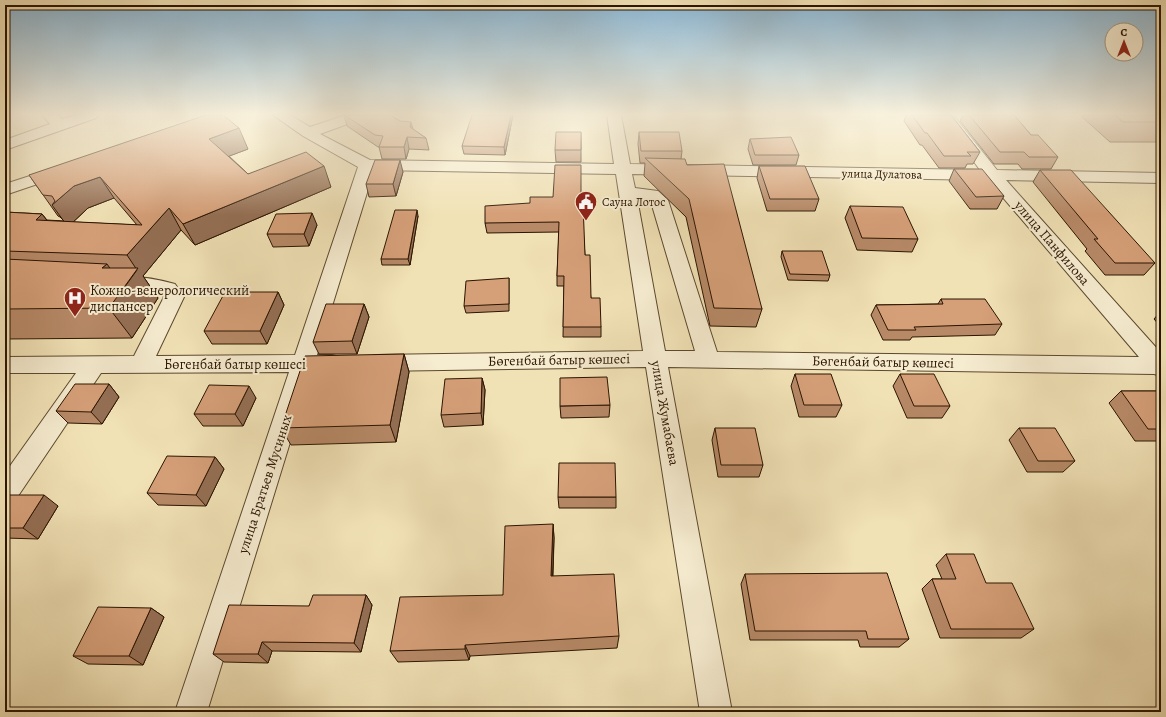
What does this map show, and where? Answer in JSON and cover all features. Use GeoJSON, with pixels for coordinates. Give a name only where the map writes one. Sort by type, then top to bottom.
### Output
{"type":"FeatureCollection","features":[{"type":"Feature","properties":{"kind":"street","name":"улица Дулатова"},"geometry":{"type":"LineString","coordinates":[[337,148],[367,165],[1161,178]]}},
{"type":"Feature","properties":{"kind":"street","name":"улица Жумабаева"},"geometry":{"type":"LineString","coordinates":[[620,148],[716,712]]}},
{"type":"Feature","properties":{"kind":"street","name":"улица Панфилова"},"geometry":{"type":"LineString","coordinates":[[972,148],[993,176],[1160,366]]}},
{"type":"Feature","properties":{"kind":"street","name":"улица Братьев Мусиных"},"geometry":{"type":"LineString","coordinates":[[191,712],[367,165]]}},
{"type":"Feature","properties":{"kind":"street"},"geometry":{"type":"LineString","coordinates":[[5,190],[74,166]]}},
{"type":"Feature","properties":{"kind":"street"},"geometry":{"type":"LineString","coordinates":[[627,192],[652,194],[659,200],[708,360]]}},
{"type":"Feature","properties":{"kind":"street"},"geometry":{"type":"LineString","coordinates":[[100,284],[148,286],[168,290],[174,297],[141,365]]}},
{"type":"Feature","properties":{"kind":"street","name":"Бөгенбай батыр көшесі"},"geometry":{"type":"LineString","coordinates":[[5,365],[304,364],[656,359],[1160,366]]}},
{"type":"Feature","properties":{"kind":"street"},"geometry":{"type":"LineString","coordinates":[[5,494],[94,365]]}},
{"type":"Feature","properties":{"kind":"building"},"geometry":{"type":"Polygon","coordinates":[[[107,148],[220,148],[248,174],[306,152],[324,166],[183,224],[169,208],[127,255],[5,251],[9,245],[5,244],[5,212],[42,214],[36,220],[142,225],[100,177],[74,186],[52,205],[55,201],[52,196],[43,195],[29,175],[107,148]]]}},
{"type":"Feature","properties":{"kind":"building"},"geometry":{"type":"Polygon","coordinates":[[[555,148],[581,148],[581,150],[555,150],[555,148]]]}},
{"type":"Feature","properties":{"kind":"building"},"geometry":{"type":"Polygon","coordinates":[[[641,148],[682,148],[682,151],[641,151],[641,148]]]}},
{"type":"Feature","properties":{"kind":"building"},"geometry":{"type":"Polygon","coordinates":[[[753,148],[796,148],[799,155],[755,155],[753,148]]]}},
{"type":"Feature","properties":{"kind":"building"},"geometry":{"type":"Polygon","coordinates":[[[938,148],[977,148],[980,152],[967,152],[971,156],[944,156],[938,148]]]}},
{"type":"Feature","properties":{"kind":"building"},"geometry":{"type":"Polygon","coordinates":[[[997,148],[1050,148],[1058,157],[1029,157],[1024,152],[1000,152],[997,148]]]}},
{"type":"Feature","properties":{"kind":"building"},"geometry":{"type":"Polygon","coordinates":[[[645,158],[685,159],[687,165],[724,164],[762,309],[714,308],[689,199],[645,158]]]}},
{"type":"Feature","properties":{"kind":"building"},"geometry":{"type":"Polygon","coordinates":[[[375,160],[400,160],[393,184],[366,184],[375,160]]]}},
{"type":"Feature","properties":{"kind":"building"},"geometry":{"type":"Polygon","coordinates":[[[555,165],[581,165],[581,203],[583,203],[585,255],[590,255],[591,298],[600,298],[601,327],[563,327],[564,276],[557,276],[559,222],[485,223],[485,206],[530,203],[530,197],[553,197],[555,165]]]}},
{"type":"Feature","properties":{"kind":"building"},"geometry":{"type":"Polygon","coordinates":[[[759,166],[805,166],[819,199],[770,199],[759,166]]]}},
{"type":"Feature","properties":{"kind":"building"},"geometry":{"type":"Polygon","coordinates":[[[954,169],[982,169],[1004,196],[976,197],[954,169]]]}},
{"type":"Feature","properties":{"kind":"building"},"geometry":{"type":"Polygon","coordinates":[[[1040,170],[1071,170],[1155,263],[1115,263],[1094,239],[1098,239],[1040,170]]]}},
{"type":"Feature","properties":{"kind":"building"},"geometry":{"type":"Polygon","coordinates":[[[850,206],[903,207],[918,239],[862,238],[850,206]]]}},
{"type":"Feature","properties":{"kind":"building"},"geometry":{"type":"Polygon","coordinates":[[[395,210],[417,210],[408,259],[381,259],[395,210]]]}},
{"type":"Feature","properties":{"kind":"building"},"geometry":{"type":"Polygon","coordinates":[[[312,213],[304,234],[267,234],[276,214],[312,213]]]}},
{"type":"Feature","properties":{"kind":"building"},"geometry":{"type":"Polygon","coordinates":[[[782,251],[822,251],[830,275],[790,274],[782,251]]]}},
{"type":"Feature","properties":{"kind":"building"},"geometry":{"type":"Polygon","coordinates":[[[5,259],[107,264],[102,268],[138,268],[109,308],[5,309],[5,259]]]}},
{"type":"Feature","properties":{"kind":"building"},"geometry":{"type":"Polygon","coordinates":[[[509,278],[509,304],[464,306],[466,281],[509,278]]]}},
{"type":"Feature","properties":{"kind":"building"},"geometry":{"type":"Polygon","coordinates":[[[225,292],[278,292],[260,331],[204,331],[225,292]]]}},
{"type":"Feature","properties":{"kind":"building"},"geometry":{"type":"Polygon","coordinates":[[[941,299],[985,299],[1002,324],[914,327],[916,330],[888,330],[876,305],[943,304],[941,299]]]}},
{"type":"Feature","properties":{"kind":"building"},"geometry":{"type":"Polygon","coordinates":[[[326,304],[364,304],[352,341],[313,342],[326,304]]]}},
{"type":"Feature","properties":{"kind":"building"},"geometry":{"type":"Polygon","coordinates":[[[404,354],[390,425],[281,428],[305,356],[404,354]]]}},
{"type":"Feature","properties":{"kind":"building"},"geometry":{"type":"Polygon","coordinates":[[[795,374],[831,374],[842,405],[804,405],[795,374]]]}},
{"type":"Feature","properties":{"kind":"building"},"geometry":{"type":"Polygon","coordinates":[[[900,374],[934,374],[950,406],[914,406],[900,374]]]}},
{"type":"Feature","properties":{"kind":"building"},"geometry":{"type":"Polygon","coordinates":[[[607,377],[610,405],[560,406],[560,378],[607,377]]]}},
{"type":"Feature","properties":{"kind":"building"},"geometry":{"type":"Polygon","coordinates":[[[482,378],[481,413],[441,415],[445,379],[482,378]]]}},
{"type":"Feature","properties":{"kind":"building"},"geometry":{"type":"Polygon","coordinates":[[[75,384],[109,384],[91,412],[56,411],[75,384]]]}},
{"type":"Feature","properties":{"kind":"building"},"geometry":{"type":"Polygon","coordinates":[[[209,385],[249,386],[235,414],[194,414],[209,385]]]}},
{"type":"Feature","properties":{"kind":"building"},"geometry":{"type":"Polygon","coordinates":[[[1121,391],[1161,391],[1161,429],[1148,429],[1121,391]]]}},
{"type":"Feature","properties":{"kind":"building"},"geometry":{"type":"Polygon","coordinates":[[[715,428],[755,428],[763,465],[721,465],[715,428]]]}},
{"type":"Feature","properties":{"kind":"building"},"geometry":{"type":"Polygon","coordinates":[[[1019,428],[1055,428],[1075,461],[1038,461],[1019,428]]]}},
{"type":"Feature","properties":{"kind":"building"},"geometry":{"type":"Polygon","coordinates":[[[167,456],[215,457],[196,495],[147,493],[167,456]]]}},
{"type":"Feature","properties":{"kind":"building"},"geometry":{"type":"Polygon","coordinates":[[[559,463],[615,463],[616,497],[558,497],[559,463]]]}},
{"type":"Feature","properties":{"kind":"building"},"geometry":{"type":"Polygon","coordinates":[[[5,495],[44,495],[23,528],[5,528],[5,495]]]}},
{"type":"Feature","properties":{"kind":"building"},"geometry":{"type":"Polygon","coordinates":[[[553,524],[551,576],[614,574],[619,636],[465,645],[465,649],[390,651],[400,597],[503,595],[505,526],[553,524]]]}},
{"type":"Feature","properties":{"kind":"building"},"geometry":{"type":"Polygon","coordinates":[[[946,554],[974,554],[986,583],[1012,583],[1034,629],[951,629],[932,579],[956,579],[946,554]]]}},
{"type":"Feature","properties":{"kind":"building"},"geometry":{"type":"Polygon","coordinates":[[[887,573],[909,639],[868,639],[866,631],[755,631],[745,574],[887,573]]]}},
{"type":"Feature","properties":{"kind":"building"},"geometry":{"type":"Polygon","coordinates":[[[313,595],[366,595],[354,643],[262,642],[258,654],[213,654],[229,605],[309,606],[313,595]]]}},
{"type":"Feature","properties":{"kind":"building"},"geometry":{"type":"Polygon","coordinates":[[[98,607],[151,608],[129,656],[73,656],[98,607]]]}},
{"type":"Feature","properties":{"kind":"place","name":"Сауна Лотос"},"geometry":{"type":"Point","coordinates":[586,222]}},
{"type":"Feature","properties":{"kind":"place","name":"Кожно-венерологический диспансер"},"geometry":{"type":"Point","coordinates":[75,318]}}]}
